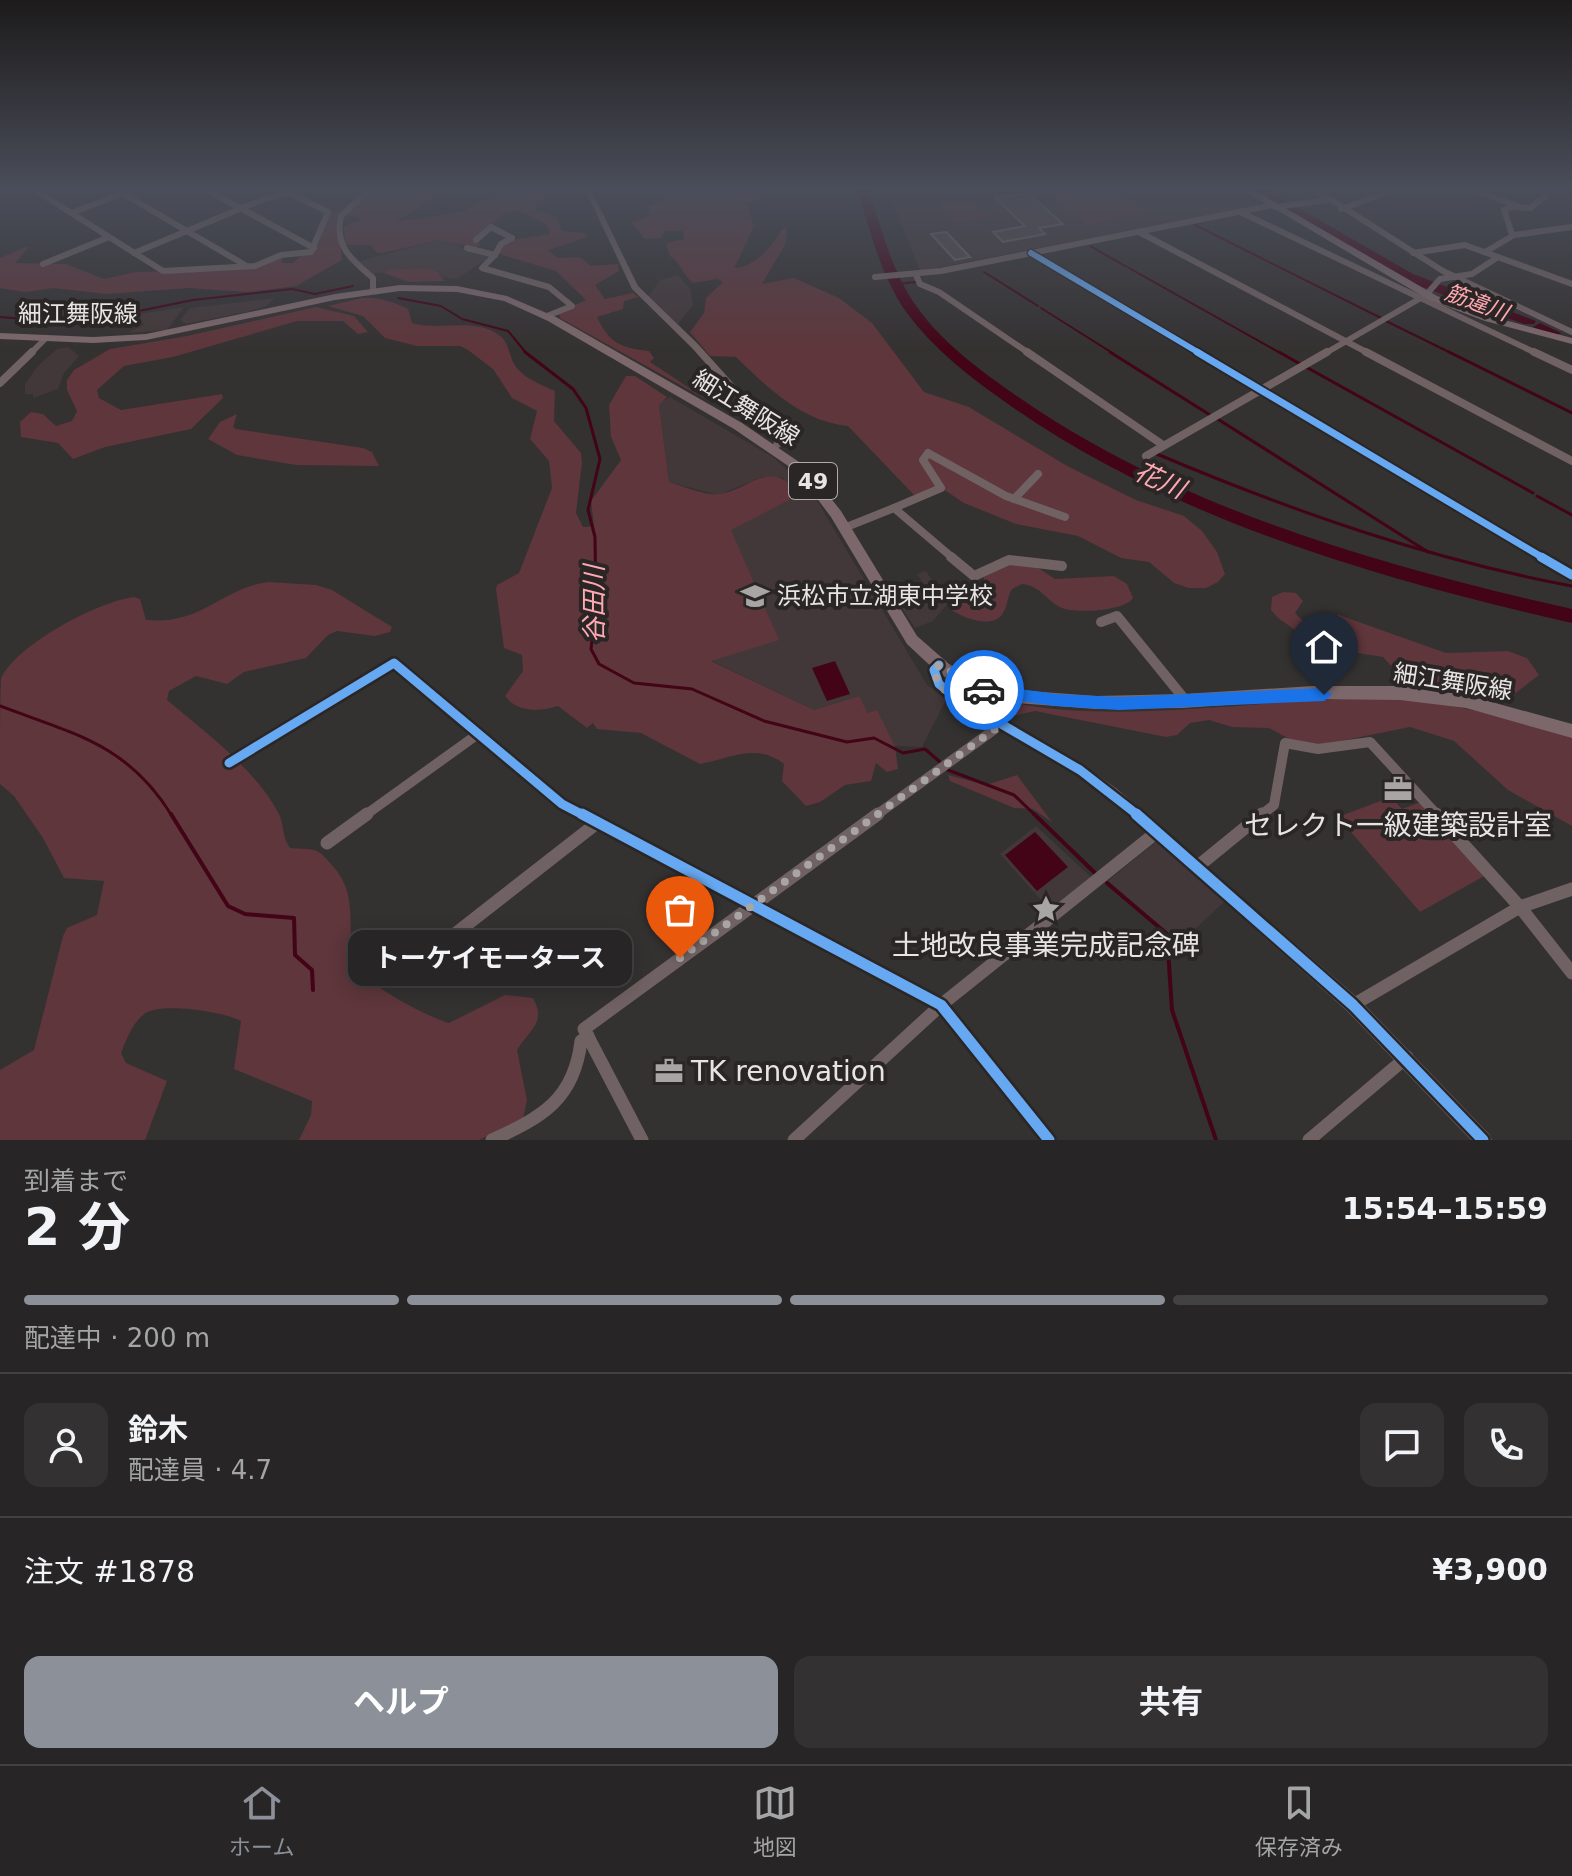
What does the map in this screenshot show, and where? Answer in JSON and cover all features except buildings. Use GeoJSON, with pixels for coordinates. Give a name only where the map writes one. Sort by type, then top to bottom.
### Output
{"type":"FeatureCollection","features":[{"type":"Feature","properties":{"kind":"main road"},"geometry":{"type":"LineString","coordinates":[[1344,243],[1430,292],[1489,319],[1572,341]]}},
{"type":"Feature","properties":{"kind":"main road","name":"細江舞阪線"},"geometry":{"type":"LineString","coordinates":[[0,336],[106,340],[160,335],[373,291],[423,288],[467,291],[507,299],[547,316],[773,449],[806,473],[844,528],[912,640],[939,665],[972,685],[1004,694],[1098,703],[1399,693],[1473,702],[1572,731]]}},
{"type":"Feature","properties":{"kind":"street"},"geometry":{"type":"LineString","coordinates":[[43,264],[94,243]]}},
{"type":"Feature","properties":{"kind":"street"},"geometry":{"type":"LineString","coordinates":[[119,243],[163,271],[248,267],[281,255],[311,252],[316,243]]}},
{"type":"Feature","properties":{"kind":"street"},"geometry":{"type":"LineString","coordinates":[[134,253],[158,243]]}},
{"type":"Feature","properties":{"kind":"street"},"geometry":{"type":"LineString","coordinates":[[208,243],[248,267]]}},
{"type":"Feature","properties":{"kind":"street"},"geometry":{"type":"LineString","coordinates":[[305,243],[314,248]]}},
{"type":"Feature","properties":{"kind":"street"},"geometry":{"type":"LineString","coordinates":[[342,243],[343,252],[373,278],[373,291]]}},
{"type":"Feature","properties":{"kind":"street"},"geometry":{"type":"LineString","coordinates":[[502,243],[482,268],[549,287],[572,306],[547,316]]}},
{"type":"Feature","properties":{"kind":"street"},"geometry":{"type":"LineString","coordinates":[[614,243],[635,287],[695,346],[777,437],[779,444],[773,449]]}},
{"type":"Feature","properties":{"kind":"street"},"geometry":{"type":"LineString","coordinates":[[875,277],[914,275],[1081,243]]}},
{"type":"Feature","properties":{"kind":"street"},"geometry":{"type":"LineString","coordinates":[[1160,243],[1572,461]]}},
{"type":"Feature","properties":{"kind":"street"},"geometry":{"type":"LineString","coordinates":[[1314,243],[1430,292],[1572,370]]}},
{"type":"Feature","properties":{"kind":"street"},"geometry":{"type":"LineString","coordinates":[[1397,243],[1450,275],[1572,332]]}},
{"type":"Feature","properties":{"kind":"street"},"geometry":{"type":"LineString","coordinates":[[1485,252],[1493,243]]}},
{"type":"Feature","properties":{"kind":"street"},"geometry":{"type":"LineString","coordinates":[[1413,253],[1453,244],[1485,252],[1572,284]]}},
{"type":"Feature","properties":{"kind":"street"},"geometry":{"type":"LineString","coordinates":[[467,248],[495,255]]}},
{"type":"Feature","properties":{"kind":"street"},"geometry":{"type":"LineString","coordinates":[[1031,253],[1572,575]]}},
{"type":"Feature","properties":{"kind":"street"},"geometry":{"type":"LineString","coordinates":[[1146,456],[1430,292],[1438,280],[1450,275],[1472,274],[1498,257]]}},
{"type":"Feature","properties":{"kind":"street"},"geometry":{"type":"LineString","coordinates":[[914,275],[920,284],[939,292],[1163,445]]}},
{"type":"Feature","properties":{"kind":"street"},"geometry":{"type":"LineString","coordinates":[[0,383],[46,338]]}},
{"type":"Feature","properties":{"kind":"street"},"geometry":{"type":"LineString","coordinates":[[844,528],[941,488],[923,460],[928,453],[1014,499],[1065,517]]}},
{"type":"Feature","properties":{"kind":"street"},"geometry":{"type":"LineString","coordinates":[[1014,499],[1038,474]]}},
{"type":"Feature","properties":{"kind":"street"},"geometry":{"type":"LineString","coordinates":[[894,508],[974,576],[981,575],[991,563],[1010,559],[1050,568],[1062,566]]}},
{"type":"Feature","properties":{"kind":"street"},"geometry":{"type":"LineString","coordinates":[[1101,622],[1117,616],[1186,701]]}},
{"type":"Feature","properties":{"kind":"street"},"geometry":{"type":"LineString","coordinates":[[229,763],[394,663],[562,804],[941,1005],[1049,1140]]}},
{"type":"Feature","properties":{"kind":"street"},"geometry":{"type":"LineString","coordinates":[[939,665],[934,675],[947,691],[1091,777],[1157,832],[1353,1005],[1407,1057],[1483,1140]]}},
{"type":"Feature","properties":{"kind":"street"},"geometry":{"type":"LineString","coordinates":[[642,1140],[584,1029],[995,729],[999,722]]}},
{"type":"Feature","properties":{"kind":"street"},"geometry":{"type":"LineString","coordinates":[[327,843],[478,734]]}},
{"type":"Feature","properties":{"kind":"street"},"geometry":{"type":"LineString","coordinates":[[1197,867],[1274,805],[1285,743],[1318,749],[1364,741],[1375,745],[1520,907],[1572,973]]}},
{"type":"Feature","properties":{"kind":"street"},"geometry":{"type":"LineString","coordinates":[[405,973],[597,823]]}},
{"type":"Feature","properties":{"kind":"street"},"geometry":{"type":"LineString","coordinates":[[794,1140],[941,1005],[1157,832]]}},
{"type":"Feature","properties":{"kind":"street"},"geometry":{"type":"LineString","coordinates":[[1353,1005],[1520,907],[1572,889]]}},
{"type":"Feature","properties":{"kind":"street"},"geometry":{"type":"LineString","coordinates":[[492,1140],[532,1122],[550,1108],[576,1075],[581,1041],[588,1036]]}},
{"type":"Feature","properties":{"kind":"street"},"geometry":{"type":"LineString","coordinates":[[1309,1140],[1407,1057]]}},
{"type":"Feature","properties":{"kind":"shaded area"},"geometry":{"type":"Polygon","coordinates":[[[319,243],[340,243],[342,260],[296,286],[247,292],[188,288],[107,294],[53,288],[26,292],[0,288],[0,258],[26,247],[29,247],[15,263],[66,264],[104,279],[136,272],[247,269],[283,257],[282,263],[293,263],[316,250],[319,243]]]}},
{"type":"Feature","properties":{"kind":"shaded area"},"geometry":{"type":"Polygon","coordinates":[[[426,243],[382,253],[376,252],[371,245],[345,245],[426,243]]]}},
{"type":"Feature","properties":{"kind":"shaded area"},"geometry":{"type":"Polygon","coordinates":[[[428,243],[456,243],[463,249],[492,255],[457,279],[440,277],[420,268],[372,274],[356,262],[428,243]]]}},
{"type":"Feature","properties":{"kind":"shaded area"},"geometry":{"type":"Polygon","coordinates":[[[454,243],[481,244],[476,248],[454,243]]]}},
{"type":"Feature","properties":{"kind":"shaded area"},"geometry":{"type":"Polygon","coordinates":[[[508,243],[569,243],[548,250],[558,258],[580,257],[591,266],[618,264],[619,271],[595,285],[605,299],[633,293],[638,297],[624,301],[623,309],[597,317],[606,333],[623,346],[649,351],[654,358],[650,362],[709,401],[560,318],[559,313],[586,300],[556,271],[499,254],[508,243]]]}},
{"type":"Feature","properties":{"kind":"shaded area"},"geometry":{"type":"Polygon","coordinates":[[[666,243],[746,243],[734,268],[755,260],[773,243],[786,243],[762,284],[794,278],[839,298],[872,323],[924,392],[969,407],[1069,467],[1136,500],[1184,516],[1202,531],[1217,552],[1225,574],[1206,588],[1189,588],[1174,583],[1149,562],[1121,558],[1078,536],[1016,524],[964,503],[943,489],[914,495],[848,426],[801,411],[773,391],[736,357],[710,356],[690,332],[704,313],[706,298],[723,282],[718,279],[693,283],[670,256],[666,243]]]}},
{"type":"Feature","properties":{"kind":"shaded area"},"geometry":{"type":"Polygon","coordinates":[[[909,243],[1063,243],[920,271],[909,243]]]}},
{"type":"Feature","properties":{"kind":"shaded area"},"geometry":{"type":"Polygon","coordinates":[[[420,268],[436,271],[445,281],[408,282],[384,273],[388,270],[420,268]]]}},
{"type":"Feature","properties":{"kind":"shaded area"},"geometry":{"type":"Polygon","coordinates":[[[678,275],[691,290],[693,305],[678,324],[648,297],[660,280],[678,275]]]}},
{"type":"Feature","properties":{"kind":"shaded area"},"geometry":{"type":"Polygon","coordinates":[[[275,298],[266,306],[250,311],[186,324],[180,320],[190,308],[275,298]]]}},
{"type":"Feature","properties":{"kind":"shaded area"},"geometry":{"type":"Polygon","coordinates":[[[362,298],[386,300],[408,309],[412,323],[468,325],[490,330],[504,340],[514,364],[523,374],[555,391],[554,421],[581,453],[576,513],[583,527],[594,526],[591,501],[621,460],[611,437],[609,405],[626,376],[635,376],[667,397],[659,405],[669,482],[713,494],[728,492],[763,477],[781,478],[790,484],[792,492],[789,500],[731,530],[779,640],[711,661],[814,710],[859,696],[868,713],[877,710],[895,746],[898,769],[887,772],[876,763],[871,781],[845,785],[820,802],[806,806],[782,781],[784,764],[774,757],[742,754],[700,764],[641,733],[597,729],[593,723],[587,728],[558,706],[529,709],[510,701],[505,696],[523,671],[522,655],[504,648],[496,589],[497,585],[519,573],[552,488],[549,461],[530,439],[537,411],[512,398],[493,369],[468,350],[460,346],[417,346],[385,338],[363,316],[328,306],[362,298]]]}},
{"type":"Feature","properties":{"kind":"shaded area"},"geometry":{"type":"Polygon","coordinates":[[[184,307],[167,330],[127,333],[145,324],[137,322],[139,314],[184,307]]]}},
{"type":"Feature","properties":{"kind":"shaded area"},"geometry":{"type":"Polygon","coordinates":[[[316,307],[354,316],[368,332],[358,334],[343,321],[297,321],[173,357],[124,366],[97,390],[99,398],[121,410],[222,394],[223,398],[191,429],[105,447],[73,459],[58,443],[21,437],[20,422],[31,412],[43,414],[56,426],[72,421],[77,411],[67,390],[67,380],[74,370],[110,349],[187,336],[316,307]]]}},
{"type":"Feature","properties":{"kind":"shaded area"},"geometry":{"type":"Polygon","coordinates":[[[68,347],[79,356],[64,373],[58,389],[33,398],[33,394],[25,394],[25,384],[37,367],[57,349],[68,347]]]}},
{"type":"Feature","properties":{"kind":"shaded area","name":"浜松市立湖東中学校"},"geometry":{"type":"Polygon","coordinates":[[[670,397],[773,457],[812,492],[927,685],[946,700],[922,747],[895,746],[877,711],[868,713],[859,696],[814,710],[704,657],[638,536],[792,492],[783,478],[762,477],[718,495],[669,482],[659,404],[670,397]]]}},
{"type":"Feature","properties":{"kind":"shaded area"},"geometry":{"type":"Polygon","coordinates":[[[237,414],[233,427],[236,429],[363,448],[372,452],[379,466],[296,465],[237,455],[208,439],[220,422],[237,414]]]}},
{"type":"Feature","properties":{"kind":"shaded area"},"geometry":{"type":"Polygon","coordinates":[[[1015,562],[1040,569],[1055,579],[1114,576],[1127,584],[1133,598],[1112,608],[1072,610],[1059,607],[1034,588],[1022,584],[1012,589],[1003,613],[992,621],[970,619],[950,609],[949,604],[982,596],[984,577],[1015,562]]]}},
{"type":"Feature","properties":{"kind":"shaded area"},"geometry":{"type":"Polygon","coordinates":[[[926,571],[947,604],[933,621],[915,628],[898,602],[928,592],[917,574],[926,571]]]}},
{"type":"Feature","properties":{"kind":"shaded area"},"geometry":{"type":"Polygon","coordinates":[[[268,582],[316,585],[332,590],[392,627],[390,632],[375,636],[337,631],[328,635],[306,658],[244,672],[227,684],[196,676],[169,691],[167,700],[256,780],[278,812],[290,848],[319,852],[342,878],[350,904],[354,957],[366,977],[415,1008],[449,1023],[505,995],[533,998],[537,1020],[517,1050],[527,1100],[523,1119],[479,1140],[299,1140],[311,1115],[312,1101],[234,1069],[241,1021],[207,1011],[176,1008],[151,1011],[139,1018],[121,1053],[126,1063],[167,1081],[145,1140],[0,1140],[0,1070],[34,1050],[63,936],[67,928],[97,915],[104,881],[64,878],[43,838],[14,796],[0,784],[1,679],[9,666],[40,639],[80,616],[119,600],[140,599],[146,620],[166,620],[197,612],[236,592],[268,582]]]}},
{"type":"Feature","properties":{"kind":"shaded area"},"geometry":{"type":"Polygon","coordinates":[[[1283,592],[1296,593],[1303,601],[1295,613],[1303,621],[1339,615],[1446,653],[1508,651],[1527,658],[1539,675],[1508,699],[1406,682],[1383,657],[1319,647],[1278,618],[1271,610],[1272,597],[1283,592]]]}},
{"type":"Feature","properties":{"kind":"shaded area"},"geometry":{"type":"Polygon","coordinates":[[[835,661],[850,694],[827,701],[812,668],[835,661]]]}},
{"type":"Feature","properties":{"kind":"shaded area"},"geometry":{"type":"Polygon","coordinates":[[[944,678],[994,698],[1047,708],[1106,712],[1348,699],[1400,699],[1444,704],[1572,737],[1572,826],[1508,790],[1454,741],[1410,727],[1321,745],[1289,739],[1269,728],[1232,727],[1209,720],[1190,723],[1177,735],[1166,737],[1035,711],[1004,718],[966,699],[944,682],[944,678]]]}},
{"type":"Feature","properties":{"kind":"shaded area"},"geometry":{"type":"Polygon","coordinates":[[[948,775],[986,785],[1017,775],[1052,822],[1033,809],[1014,808],[950,781],[948,775]]]}},
{"type":"Feature","properties":{"kind":"shaded area"},"geometry":{"type":"Polygon","coordinates":[[[1391,797],[1402,809],[1421,802],[1486,875],[1420,912],[1338,817],[1391,797]]]}},
{"type":"Feature","properties":{"kind":"shaded area"},"geometry":{"type":"Polygon","coordinates":[[[1036,826],[1091,877],[1050,910],[1000,854],[1036,826]]]}},
{"type":"Feature","properties":{"kind":"shaded area"},"geometry":{"type":"Polygon","coordinates":[[[1035,832],[1068,867],[1037,891],[1005,855],[1035,832]]]}},
{"type":"Feature","properties":{"kind":"shaded area"},"geometry":{"type":"Polygon","coordinates":[[[1156,842],[1226,900],[1171,952],[1169,933],[1108,881],[1156,842]]]}},
{"type":"Feature","properties":{"kind":"waterway","name":"花川"},"geometry":{"type":"LineString","coordinates":[[880,243],[890,270],[914,313],[968,369],[1040,420],[1125,467],[1217,508],[1313,544],[1407,575],[1572,616]]}},
{"type":"Feature","properties":{"kind":"waterway"},"geometry":{"type":"LineString","coordinates":[[1231,243],[1381,318]]}},
{"type":"Feature","properties":{"kind":"waterway","name":"筋違川"},"geometry":{"type":"LineString","coordinates":[[1350,243],[1408,277],[1529,321]]}},
{"type":"Feature","properties":{"kind":"waterway"},"geometry":{"type":"LineString","coordinates":[[1090,246],[1127,267]]}},
{"type":"Feature","properties":{"kind":"waterway"},"geometry":{"type":"LineString","coordinates":[[1129,268],[1282,354]]}},
{"type":"Feature","properties":{"kind":"waterway"},"geometry":{"type":"LineString","coordinates":[[984,272],[1038,306]]}},
{"type":"Feature","properties":{"kind":"waterway"},"geometry":{"type":"LineString","coordinates":[[897,284],[916,282]]}},
{"type":"Feature","properties":{"kind":"waterway","name":"谷田川"},"geometry":{"type":"LineString","coordinates":[[0,317],[79,323],[193,300],[292,289],[315,294],[353,286]]}},
{"type":"Feature","properties":{"kind":"waterway","name":"谷田川"},"geometry":{"type":"LineString","coordinates":[[398,298],[441,306],[462,319],[508,331],[526,353]]}},
{"type":"Feature","properties":{"kind":"waterway"},"geometry":{"type":"LineString","coordinates":[[1041,308],[1114,354]]}},
{"type":"Feature","properties":{"kind":"waterway"},"geometry":{"type":"LineString","coordinates":[[1386,321],[1453,354]]}},
{"type":"Feature","properties":{"kind":"waterway","name":"筋違川"},"geometry":{"type":"LineString","coordinates":[[1540,327],[1554,333]]}},
{"type":"Feature","properties":{"kind":"waterway"},"geometry":{"type":"LineString","coordinates":[[1110,352],[1210,415]]}},
{"type":"Feature","properties":{"kind":"waterway"},"geometry":{"type":"LineString","coordinates":[[1279,352],[1300,364]]}},
{"type":"Feature","properties":{"kind":"waterway"},"geometry":{"type":"LineString","coordinates":[[1449,352],[1572,413]]}},
{"type":"Feature","properties":{"kind":"waterway","name":"谷田川"},"geometry":{"type":"LineString","coordinates":[[526,353],[573,389],[586,408],[600,459],[588,510],[595,537],[596,608],[591,649],[599,664],[634,683],[692,689],[764,721],[847,742],[874,738],[903,753],[925,749],[940,762]]}},
{"type":"Feature","properties":{"kind":"waterway"},"geometry":{"type":"LineString","coordinates":[[1306,367],[1533,493]]}},
{"type":"Feature","properties":{"kind":"waterway"},"geometry":{"type":"LineString","coordinates":[[1216,418],[1426,551]]}},
{"type":"Feature","properties":{"kind":"waterway"},"geometry":{"type":"LineString","coordinates":[[1157,454],[1310,514],[1426,551]]}},
{"type":"Feature","properties":{"kind":"waterway"},"geometry":{"type":"LineString","coordinates":[[1537,496],[1572,515]]}},
{"type":"Feature","properties":{"kind":"waterway"},"geometry":{"type":"LineString","coordinates":[[1426,551],[1572,586]]}},
{"type":"Feature","properties":{"kind":"waterway"},"geometry":{"type":"LineString","coordinates":[[0,706],[75,734],[118,757],[137,772],[172,816]]}},
{"type":"Feature","properties":{"kind":"waterway"},"geometry":{"type":"LineString","coordinates":[[948,770],[1014,795],[1036,816]]}},
{"type":"Feature","properties":{"kind":"waterway"},"geometry":{"type":"LineString","coordinates":[[171,814],[228,906],[245,914],[294,918],[295,955],[312,970],[313,990]]}},
{"type":"Feature","properties":{"kind":"waterway"},"geometry":{"type":"LineString","coordinates":[[1034,814],[1095,873]]}},
{"type":"Feature","properties":{"kind":"waterway"},"geometry":{"type":"LineString","coordinates":[[1107,883],[1167,934],[1172,1010],[1216,1140]]}},
{"type":"Feature","properties":{"kind":"cycle path"},"geometry":{"type":"LineString","coordinates":[[1031,253],[1572,575]]}},
{"type":"Feature","properties":{"kind":"cycle path"},"geometry":{"type":"LineString","coordinates":[[229,763],[394,663],[562,804],[941,1005],[1049,1140]]}},
{"type":"Feature","properties":{"kind":"cycle path"},"geometry":{"type":"LineString","coordinates":[[939,665],[934,670],[939,684],[955,697],[1080,770],[1112,793],[1353,1005],[1483,1140]]}},
{"type":"Feature","properties":{"kind":"way so far"},"geometry":{"type":"LineString","coordinates":[[680,958],[995,729],[999,722],[955,697],[939,684],[934,670],[939,665],[984,690]]}},
{"type":"Feature","properties":{"kind":"place","name":"浜松市立湖東中学校"},"geometry":{"type":"Point","coordinates":[755,596]}},
{"type":"Feature","properties":{"kind":"place","name":"セレクト一級建築設計室"},"geometry":{"type":"Point","coordinates":[1398,789]}},
{"type":"Feature","properties":{"kind":"place","name":"土地改良事業完成記念碑"},"geometry":{"type":"Point","coordinates":[1046,909]}},
{"type":"Feature","properties":{"kind":"place","name":"トーケイモータース"},"geometry":{"type":"Point","coordinates":[680,958]}},
{"type":"Feature","properties":{"kind":"place","name":"TK renovation"},"geometry":{"type":"Point","coordinates":[669,1071]}},
{"type":"Feature","properties":{"kind":"route"},"geometry":{"type":"LineString","coordinates":[[984,690],[1098,703],[1324,695]]}}]}
